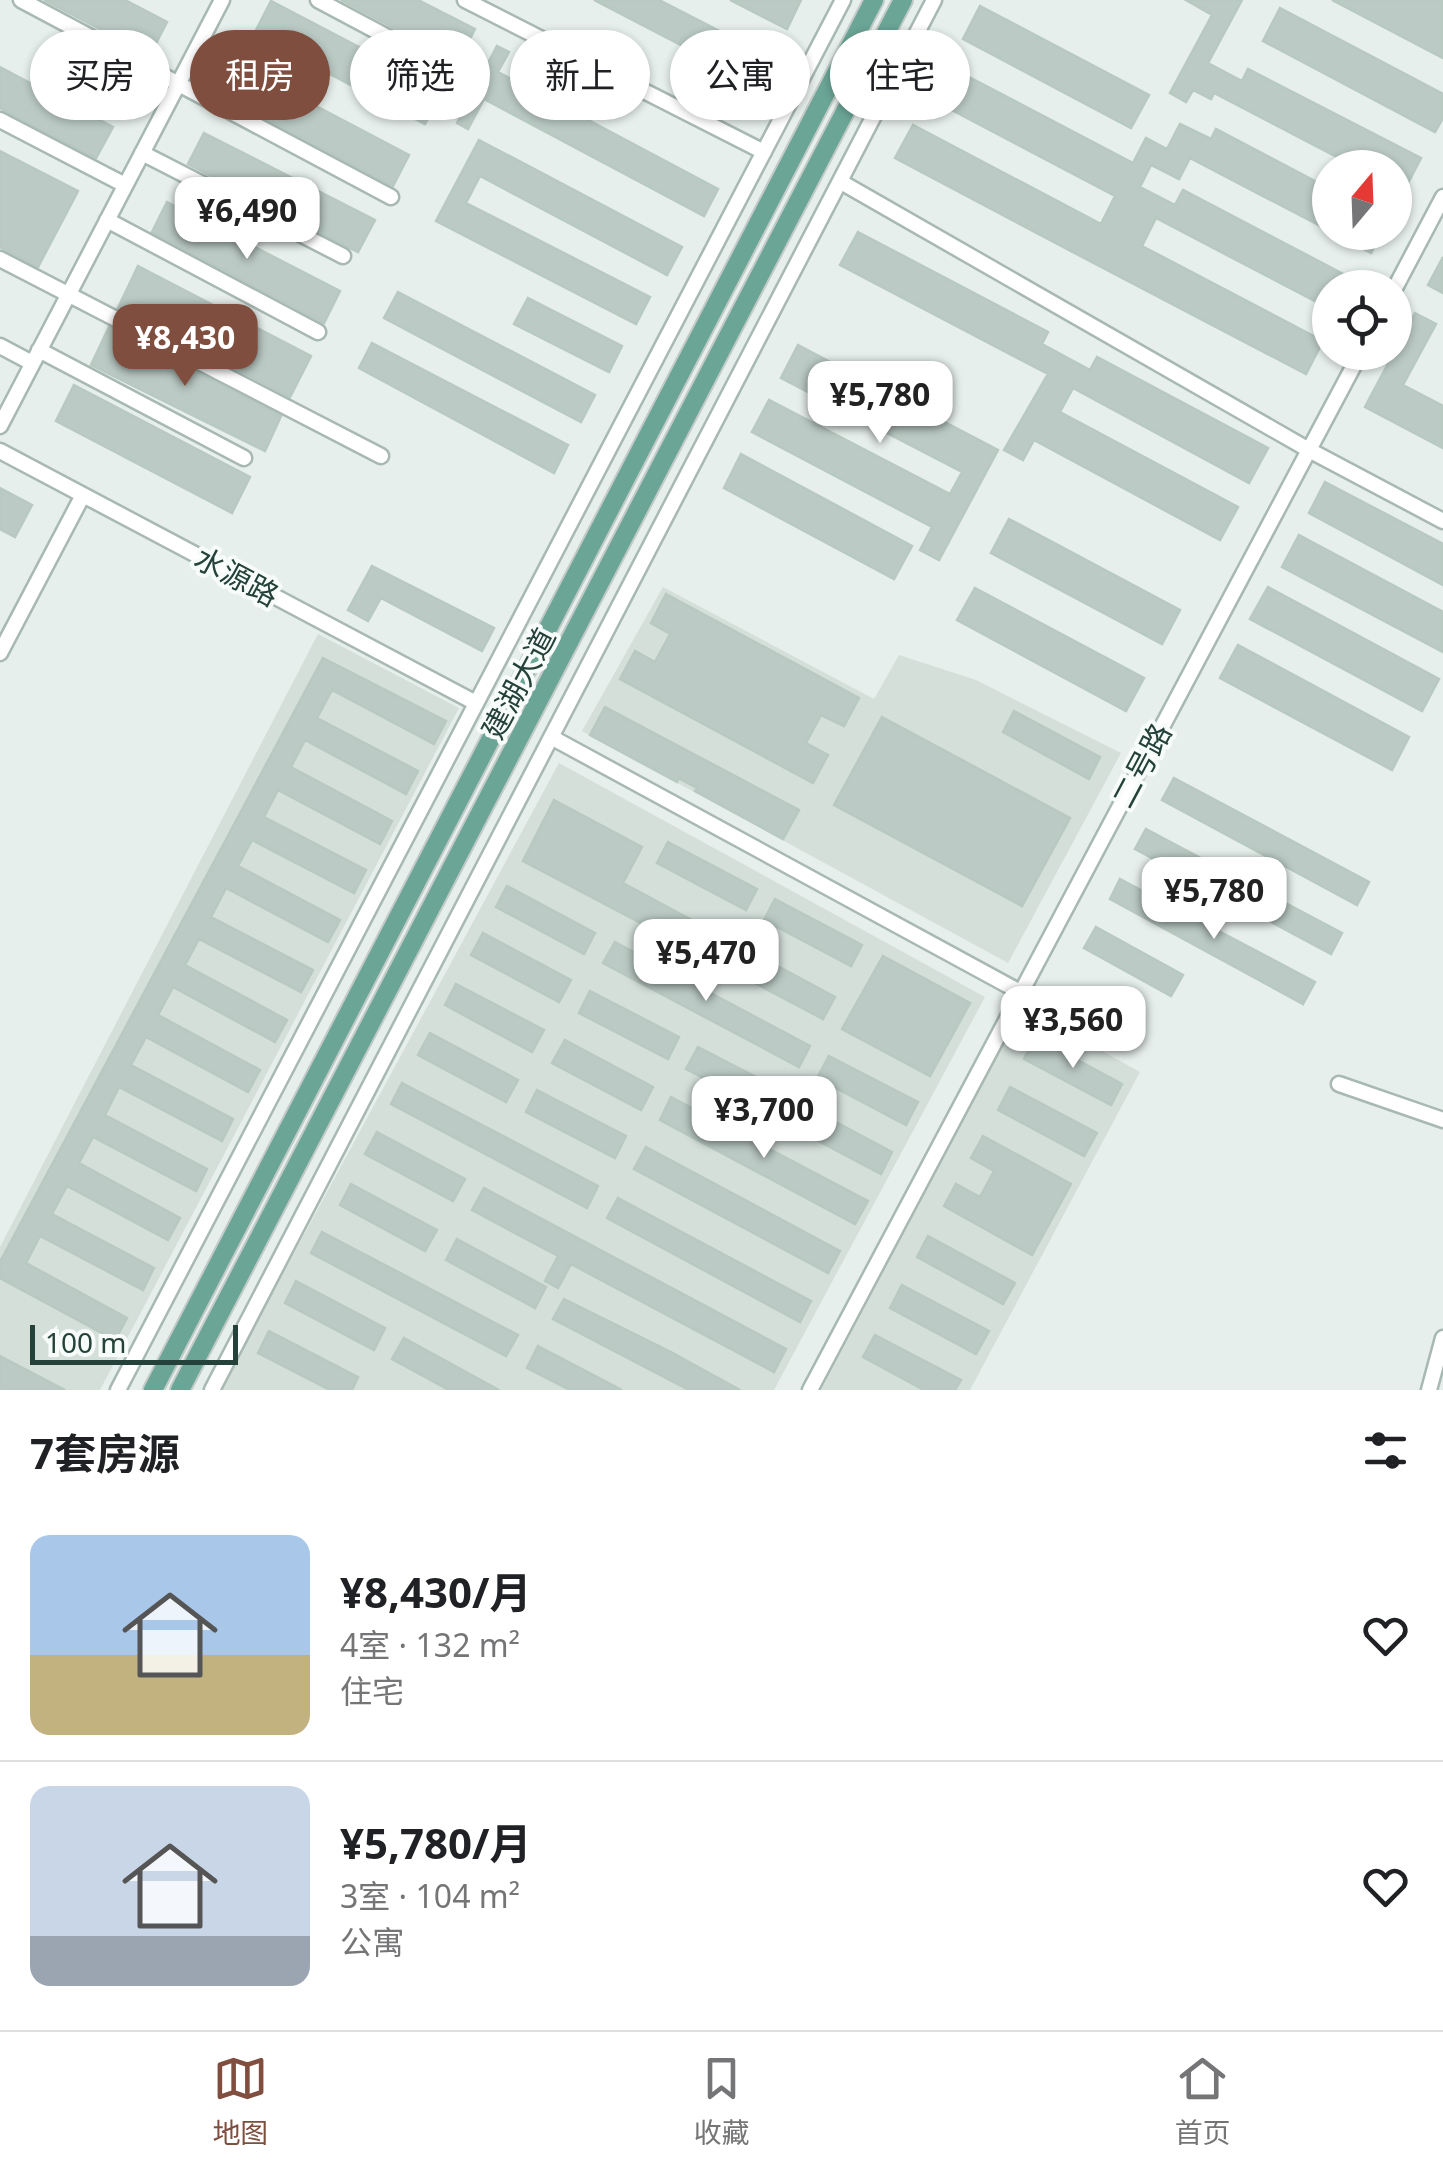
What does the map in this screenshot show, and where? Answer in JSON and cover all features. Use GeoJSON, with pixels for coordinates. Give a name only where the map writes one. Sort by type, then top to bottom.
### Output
{"type":"FeatureCollection","features":[{"type":"Feature","properties":{"kind":"main road","name":"建湖大道"},"geometry":{"type":"LineString","coordinates":[[152,1390],[874,0]]}},
{"type":"Feature","properties":{"kind":"main road","name":"建湖大道"},"geometry":{"type":"LineString","coordinates":[[180,1390],[903,0]]}},
{"type":"Feature","properties":{"kind":"street"},"geometry":{"type":"LineString","coordinates":[[21,0],[391,197]]}},
{"type":"Feature","properties":{"kind":"street"},"geometry":{"type":"LineString","coordinates":[[0,426],[222,0]]}},
{"type":"Feature","properties":{"kind":"street"},"geometry":{"type":"LineString","coordinates":[[318,0],[374,30]]}},
{"type":"Feature","properties":{"kind":"street"},"geometry":{"type":"LineString","coordinates":[[466,0],[764,152]]}},
{"type":"Feature","properties":{"kind":"street"},"geometry":{"type":"LineString","coordinates":[[118,1390],[842,0]]}},
{"type":"Feature","properties":{"kind":"street"},"geometry":{"type":"LineString","coordinates":[[212,1390],[934,0]]}},
{"type":"Feature","properties":{"kind":"street"},"geometry":{"type":"LineString","coordinates":[[0,120],[125,185]]}},
{"type":"Feature","properties":{"kind":"street"},"geometry":{"type":"LineString","coordinates":[[142,153],[343,256]]}},
{"type":"Feature","properties":{"kind":"street"},"geometry":{"type":"LineString","coordinates":[[841,182],[1308,450],[1443,521]]}},
{"type":"Feature","properties":{"kind":"street"},"geometry":{"type":"LineString","coordinates":[[1407,270],[1436,227],[1443,197]]}},
{"type":"Feature","properties":{"kind":"street"},"geometry":{"type":"LineString","coordinates":[[107,220],[318,332]]}},
{"type":"Feature","properties":{"kind":"street"},"geometry":{"type":"LineString","coordinates":[[0,259],[380,456]]}},
{"type":"Feature","properties":{"kind":"street"},"geometry":{"type":"LineString","coordinates":[[0,346],[36,357],[244,458]]}},
{"type":"Feature","properties":{"kind":"street","name":"二号路"},"geometry":{"type":"LineString","coordinates":[[810,1390],[1350,370]]}},
{"type":"Feature","properties":{"kind":"street","name":"水源路"},"geometry":{"type":"LineString","coordinates":[[0,451],[474,702]]}},
{"type":"Feature","properties":{"kind":"street"},"geometry":{"type":"LineString","coordinates":[[0,653],[83,495]]}},
{"type":"Feature","properties":{"kind":"street"},"geometry":{"type":"LineString","coordinates":[[551,738],[1020,992]]}},
{"type":"Feature","properties":{"kind":"street"},"geometry":{"type":"LineString","coordinates":[[1339,1084],[1443,1120]]}},
{"type":"Feature","properties":{"kind":"street"},"geometry":{"type":"LineString","coordinates":[[1429,1390],[1443,1338]]}},
{"type":"Feature","properties":{"kind":"shaded area"},"geometry":{"type":"Polygon","coordinates":[[[663,587],[874,699],[899,655],[976,680],[1121,753],[1008,963],[582,731],[663,587]]]}},
{"type":"Feature","properties":{"kind":"shaded area"},"geometry":{"type":"Polygon","coordinates":[[[318,634],[459,708],[100,1390],[0,1390],[0,1247],[318,634]]]}},
{"type":"Feature","properties":{"kind":"shaded area"},"geometry":{"type":"Polygon","coordinates":[[[559,763],[985,997],[774,1390],[220,1390],[559,763]]]}},
{"type":"Feature","properties":{"kind":"shaded area"},"geometry":{"type":"Polygon","coordinates":[[[1023,1007],[1140,1072],[970,1390],[821,1390],[1023,1007]]]}},
{"type":"Feature","properties":{"kind":"building"},"geometry":{"type":"Polygon","coordinates":[[[44,0],[125,0],[167,22],[163,30],[102,30],[44,0]]]}},
{"type":"Feature","properties":{"kind":"building"},"geometry":{"type":"Polygon","coordinates":[[[341,0],[418,0],[475,29],[474,30],[398,30],[341,0]]]}},
{"type":"Feature","properties":{"kind":"building"},"geometry":{"type":"Polygon","coordinates":[[[594,0],[659,0],[717,30],[670,30],[670,39],[594,0]]]}},
{"type":"Feature","properties":{"kind":"building"},"geometry":{"type":"Polygon","coordinates":[[[730,0],[801,0],[787,29],[730,0]]]}},
{"type":"Feature","properties":{"kind":"building"},"geometry":{"type":"Polygon","coordinates":[[[1186,0],[1242,0],[1208,63],[1242,81],[1248,69],[1405,150],[1323,150],[1214,93],[1211,99],[1193,90],[1186,102],[1170,93],[1212,15],[1186,0]]]}},
{"type":"Feature","properties":{"kind":"building"},"geometry":{"type":"Polygon","coordinates":[[[1332,0],[1443,0],[1443,58],[1332,0]]]}},
{"type":"Feature","properties":{"kind":"building"},"geometry":{"type":"Polygon","coordinates":[[[271,1],[326,30],[256,30],[271,1]]]}},
{"type":"Feature","properties":{"kind":"building"},"geometry":{"type":"Polygon","coordinates":[[[980,6],[1149,95],[1131,128],[970,43],[968,30],[980,6]]]}},
{"type":"Feature","properties":{"kind":"building"},"geometry":{"type":"Polygon","coordinates":[[[1280,8],[1443,94],[1443,118],[1435,132],[1263,41],[1280,8]]]}},
{"type":"Feature","properties":{"kind":"building"},"geometry":{"type":"Polygon","coordinates":[[[330,32],[350,42],[350,85],[330,74],[330,32]]]}},
{"type":"Feature","properties":{"kind":"building"},"geometry":{"type":"Polygon","coordinates":[[[497,46],[509,52],[498,72],[510,78],[510,113],[490,102],[490,59],[497,46]]]}},
{"type":"Feature","properties":{"kind":"building"},"geometry":{"type":"Polygon","coordinates":[[[0,67],[30,83],[30,120],[100,120],[113,127],[96,158],[0,108],[0,67]]]}},
{"type":"Feature","properties":{"kind":"building"},"geometry":{"type":"Polygon","coordinates":[[[970,78],[1133,163],[1146,138],[1167,149],[1180,124],[1211,139],[1216,129],[1312,180],[1312,222],[1190,158],[1179,179],[1151,165],[1140,187],[1175,205],[1183,190],[1336,270],[1312,270],[1312,300],[1156,218],[1142,246],[1312,335],[1312,362],[1306,374],[895,158],[913,125],[1101,224],[1115,196],[970,120],[970,78]]]}},
{"type":"Feature","properties":{"kind":"building"},"geometry":{"type":"Polygon","coordinates":[[[330,113],[409,155],[393,186],[269,120],[330,120],[330,113]]]}},
{"type":"Feature","properties":{"kind":"building"},"geometry":{"type":"Polygon","coordinates":[[[459,120],[473,120],[468,129],[457,123],[459,120]]]}},
{"type":"Feature","properties":{"kind":"building"},"geometry":{"type":"Polygon","coordinates":[[[523,120],[588,120],[718,189],[704,216],[523,120]]]}},
{"type":"Feature","properties":{"kind":"building"},"geometry":{"type":"Polygon","coordinates":[[[204,133],[375,220],[358,252],[188,164],[204,133]]]}},
{"type":"Feature","properties":{"kind":"building"},"geometry":{"type":"Polygon","coordinates":[[[479,140],[682,247],[667,275],[480,176],[466,203],[650,297],[636,324],[436,221],[479,140]]]}},
{"type":"Feature","properties":{"kind":"building"},"geometry":{"type":"Polygon","coordinates":[[[0,151],[78,191],[38,267],[0,247],[0,151]]]}},
{"type":"Feature","properties":{"kind":"building"},"geometry":{"type":"Polygon","coordinates":[[[1412,153],[1421,158],[1412,175],[1412,153]]]}},
{"type":"Feature","properties":{"kind":"building"},"geometry":{"type":"Polygon","coordinates":[[[167,202],[340,291],[324,323],[152,232],[167,202]]]}},
{"type":"Feature","properties":{"kind":"building"},"geometry":{"type":"Polygon","coordinates":[[[858,232],[1048,332],[1042,344],[1090,370],[1097,357],[1268,448],[1249,483],[1073,388],[1060,412],[1238,507],[1220,540],[1034,440],[1023,460],[1004,450],[1048,374],[840,265],[858,232]]]}},
{"type":"Feature","properties":{"kind":"building"},"geometry":{"type":"Polygon","coordinates":[[[1443,257],[1443,293],[1428,285],[1443,257]]]}},
{"type":"Feature","properties":{"kind":"building"},"geometry":{"type":"Polygon","coordinates":[[[138,266],[311,356],[290,397],[118,308],[138,266]]]}},
{"type":"Feature","properties":{"kind":"building"},"geometry":{"type":"Polygon","coordinates":[[[398,292],[595,395],[581,422],[384,318],[398,292]]]}},
{"type":"Feature","properties":{"kind":"building"},"geometry":{"type":"Polygon","coordinates":[[[528,298],[622,346],[609,372],[514,324],[528,298]]]}},
{"type":"Feature","properties":{"kind":"building"},"geometry":{"type":"Polygon","coordinates":[[[1415,313],[1436,324],[1412,368],[1415,313]]]}},
{"type":"Feature","properties":{"kind":"building"},"geometry":{"type":"Polygon","coordinates":[[[109,327],[281,416],[265,451],[91,365],[109,327]]]}},
{"type":"Feature","properties":{"kind":"building"},"geometry":{"type":"Polygon","coordinates":[[[372,343],[568,445],[554,473],[359,368],[372,343]]]}},
{"type":"Feature","properties":{"kind":"building"},"geometry":{"type":"Polygon","coordinates":[[[798,345],[998,450],[939,560],[920,550],[932,527],[752,432],[769,400],[950,494],[962,472],[781,378],[798,345]]]}},
{"type":"Feature","properties":{"kind":"building"},"geometry":{"type":"Polygon","coordinates":[[[1385,370],[1411,370],[1403,385],[1443,406],[1443,448],[1365,407],[1385,370]]]}},
{"type":"Feature","properties":{"kind":"building"},"geometry":{"type":"Polygon","coordinates":[[[74,385],[250,477],[232,513],[56,421],[74,385]]]}},
{"type":"Feature","properties":{"kind":"building"},"geometry":{"type":"Polygon","coordinates":[[[741,454],[912,546],[894,579],[724,488],[741,454]]]}},
{"type":"Feature","properties":{"kind":"building"},"geometry":{"type":"Polygon","coordinates":[[[1325,482],[1443,544],[1443,585],[1309,513],[1325,482]]]}},
{"type":"Feature","properties":{"kind":"building"},"geometry":{"type":"Polygon","coordinates":[[[0,488],[32,505],[15,537],[0,529],[0,488]]]}},
{"type":"Feature","properties":{"kind":"building"},"geometry":{"type":"Polygon","coordinates":[[[1009,519],[1180,610],[1162,644],[991,553],[1009,519]]]}},
{"type":"Feature","properties":{"kind":"building"},"geometry":{"type":"Polygon","coordinates":[[[1299,535],[1443,612],[1443,652],[1282,567],[1299,535]]]}},
{"type":"Feature","properties":{"kind":"building"},"geometry":{"type":"Polygon","coordinates":[[[372,566],[494,628],[482,651],[381,598],[368,621],[348,610],[372,566]]]}},
{"type":"Feature","properties":{"kind":"building"},"geometry":{"type":"Polygon","coordinates":[[[1268,587],[1439,679],[1422,711],[1250,619],[1268,587]]]}},
{"type":"Feature","properties":{"kind":"building"},"geometry":{"type":"Polygon","coordinates":[[[975,588],[1144,678],[1126,711],[957,620],[975,588]]]}},
{"type":"Feature","properties":{"kind":"building"},"geometry":{"type":"Polygon","coordinates":[[[666,594],[859,698],[844,726],[821,715],[806,743],[828,755],[813,783],[620,679],[635,651],[655,662],[670,634],[651,623],[666,594]]]}},
{"type":"Feature","properties":{"kind":"building"},"geometry":{"type":"Polygon","coordinates":[[[1238,645],[1409,737],[1392,770],[1220,678],[1238,645]]]}},
{"type":"Feature","properties":{"kind":"building"},"geometry":{"type":"Polygon","coordinates":[[[323,658],[446,721],[434,744],[332,690],[317,718],[418,771],[406,794],[305,740],[291,767],[392,821],[380,844],[278,790],[264,817],[366,870],[354,893],[252,840],[238,866],[340,920],[328,942],[226,888],[211,917],[313,970],[301,992],[199,939],[185,965],[287,1020],[275,1042],[173,987],[158,1015],[260,1070],[248,1092],[146,1037],[131,1065],[233,1119],[222,1141],[119,1087],[105,1115],[207,1169],[196,1191],[93,1137],[79,1163],[180,1218],[168,1240],[67,1186],[52,1214],[154,1268],[143,1290],[40,1236],[26,1263],[127,1318],[115,1340],[0,1278],[0,1262],[323,658]]]}},
{"type":"Feature","properties":{"kind":"building"},"geometry":{"type":"Polygon","coordinates":[[[605,707],[799,810],[783,839],[695,791],[697,788],[678,778],[677,782],[590,735],[605,707]]]}},
{"type":"Feature","properties":{"kind":"building"},"geometry":{"type":"Polygon","coordinates":[[[1014,711],[1100,757],[1089,779],[1003,732],[1014,711]]]}},
{"type":"Feature","properties":{"kind":"building"},"geometry":{"type":"Polygon","coordinates":[[[882,717],[1070,818],[1022,906],[834,805],[882,717]]]}},
{"type":"Feature","properties":{"kind":"building"},"geometry":{"type":"Polygon","coordinates":[[[1174,778],[1369,882],[1357,905],[1162,800],[1174,778]]]}},
{"type":"Feature","properties":{"kind":"building"},"geometry":{"type":"Polygon","coordinates":[[[554,800],[642,847],[623,883],[835,997],[823,1019],[523,861],[554,800]]]}},
{"type":"Feature","properties":{"kind":"building"},"geometry":{"type":"Polygon","coordinates":[[[1146,829],[1342,933],[1331,954],[1135,849],[1146,829]]]}},
{"type":"Feature","properties":{"kind":"building"},"geometry":{"type":"Polygon","coordinates":[[[668,842],[757,889],[746,910],[657,863],[668,842]]]}},
{"type":"Feature","properties":{"kind":"building"},"geometry":{"type":"Polygon","coordinates":[[[1120,879],[1315,982],[1303,1004],[1110,899],[1120,879]]]}},
{"type":"Feature","properties":{"kind":"building"},"geometry":{"type":"Polygon","coordinates":[[[507,886],[595,933],[584,954],[496,907],[507,886]]]}},
{"type":"Feature","properties":{"kind":"building"},"geometry":{"type":"Polygon","coordinates":[[[775,899],[862,945],[851,966],[764,920],[775,899]]]}},
{"type":"Feature","properties":{"kind":"building"},"geometry":{"type":"Polygon","coordinates":[[[1096,927],[1183,975],[1171,996],[1084,948],[1096,927]]]}},
{"type":"Feature","properties":{"kind":"building"},"geometry":{"type":"Polygon","coordinates":[[[483,933],[571,980],[559,1002],[471,955],[483,933]]]}},
{"type":"Feature","properties":{"kind":"building"},"geometry":{"type":"Polygon","coordinates":[[[615,942],[810,1046],[799,1067],[603,963],[615,942]]]}},
{"type":"Feature","properties":{"kind":"building"},"geometry":{"type":"Polygon","coordinates":[[[883,956],[970,1003],[930,1076],[842,1029],[883,956]]]}},
{"type":"Feature","properties":{"kind":"building"},"geometry":{"type":"Polygon","coordinates":[[[456,984],[544,1030],[532,1052],[445,1005],[456,984]]]}},
{"type":"Feature","properties":{"kind":"building"},"geometry":{"type":"Polygon","coordinates":[[[590,991],[679,1037],[668,1059],[579,1013],[590,991]]]}},
{"type":"Feature","properties":{"kind":"building"},"geometry":{"type":"Polygon","coordinates":[[[430,1033],[518,1080],[506,1102],[418,1055],[430,1033]]]}},
{"type":"Feature","properties":{"kind":"building"},"geometry":{"type":"Polygon","coordinates":[[[1035,1037],[1122,1084],[1111,1105],[1024,1059],[1035,1037]]]}},
{"type":"Feature","properties":{"kind":"building"},"geometry":{"type":"Polygon","coordinates":[[[565,1040],[653,1087],[641,1110],[552,1063],[565,1040]]]}},
{"type":"Feature","properties":{"kind":"building"},"geometry":{"type":"Polygon","coordinates":[[[698,1047],[785,1092],[774,1114],[686,1069],[698,1047]]]}},
{"type":"Feature","properties":{"kind":"building"},"geometry":{"type":"Polygon","coordinates":[[[829,1056],[918,1102],[906,1125],[817,1078],[829,1056]]]}},
{"type":"Feature","properties":{"kind":"building"},"geometry":{"type":"Polygon","coordinates":[[[402,1083],[598,1186],[587,1208],[391,1104],[402,1083]]]}},
{"type":"Feature","properties":{"kind":"building"},"geometry":{"type":"Polygon","coordinates":[[[1010,1087],[1097,1133],[1084,1156],[998,1110],[1010,1087]]]}},
{"type":"Feature","properties":{"kind":"building"},"geometry":{"type":"Polygon","coordinates":[[[537,1090],[626,1136],[615,1158],[526,1112],[537,1090]]]}},
{"type":"Feature","properties":{"kind":"building"},"geometry":{"type":"Polygon","coordinates":[[[671,1097],[868,1201],[855,1224],[660,1120],[671,1097]]]}},
{"type":"Feature","properties":{"kind":"building"},"geometry":{"type":"Polygon","coordinates":[[[804,1105],[892,1152],[881,1174],[792,1127],[804,1105]]]}},
{"type":"Feature","properties":{"kind":"building"},"geometry":{"type":"Polygon","coordinates":[[[377,1132],[465,1179],[453,1201],[365,1154],[377,1132]]]}},
{"type":"Feature","properties":{"kind":"building"},"geometry":{"type":"Polygon","coordinates":[[[983,1136],[1071,1184],[1032,1255],[944,1206],[956,1184],[980,1197],[994,1171],[971,1158],[983,1136]]]}},
{"type":"Feature","properties":{"kind":"building"},"geometry":{"type":"Polygon","coordinates":[[[646,1147],[840,1251],[828,1273],[634,1169],[646,1147]]]}},
{"type":"Feature","properties":{"kind":"building"},"geometry":{"type":"Polygon","coordinates":[[[351,1184],[437,1230],[425,1251],[340,1205],[351,1184]]]}},
{"type":"Feature","properties":{"kind":"building"},"geometry":{"type":"Polygon","coordinates":[[[484,1188],[786,1349],[774,1372],[571,1264],[558,1288],[545,1281],[558,1256],[472,1210],[484,1188]]]}},
{"type":"Feature","properties":{"kind":"building"},"geometry":{"type":"Polygon","coordinates":[[[618,1198],[811,1301],[800,1322],[607,1218],[618,1198]]]}},
{"type":"Feature","properties":{"kind":"building"},"geometry":{"type":"Polygon","coordinates":[[[322,1232],[518,1335],[506,1356],[311,1253],[322,1232]]]}},
{"type":"Feature","properties":{"kind":"building"},"geometry":{"type":"Polygon","coordinates":[[[928,1236],[1015,1283],[1003,1304],[917,1257],[928,1236]]]}},
{"type":"Feature","properties":{"kind":"building"},"geometry":{"type":"Polygon","coordinates":[[[457,1239],[546,1287],[535,1308],[446,1260],[457,1239]]]}},
{"type":"Feature","properties":{"kind":"building"},"geometry":{"type":"Polygon","coordinates":[[[296,1281],[385,1328],[374,1350],[285,1303],[296,1281]]]}},
{"type":"Feature","properties":{"kind":"building"},"geometry":{"type":"Polygon","coordinates":[[[902,1285],[989,1331],[976,1354],[890,1308],[902,1285]]]}},
{"type":"Feature","properties":{"kind":"building"},"geometry":{"type":"Polygon","coordinates":[[[564,1299],[740,1390],[689,1390],[553,1319],[564,1299]]]}},
{"type":"Feature","properties":{"kind":"building"},"geometry":{"type":"Polygon","coordinates":[[[269,1331],[358,1377],[352,1390],[330,1390],[258,1353],[269,1331]]]}},
{"type":"Feature","properties":{"kind":"building"},"geometry":{"type":"Polygon","coordinates":[[[875,1335],[961,1380],[955,1390],[924,1390],[863,1357],[875,1335]]]}},
{"type":"Feature","properties":{"kind":"building"},"geometry":{"type":"Polygon","coordinates":[[[404,1338],[499,1390],[449,1390],[392,1359],[404,1338]]]}},
{"type":"Feature","properties":{"kind":"building"},"geometry":{"type":"Polygon","coordinates":[[[538,1346],[622,1390],[570,1390],[527,1368],[538,1346]]]}},
{"type":"Feature","properties":{"kind":"building"},"geometry":{"type":"Polygon","coordinates":[[[0,1356],[65,1390],[0,1390],[0,1356]]]}}]}
